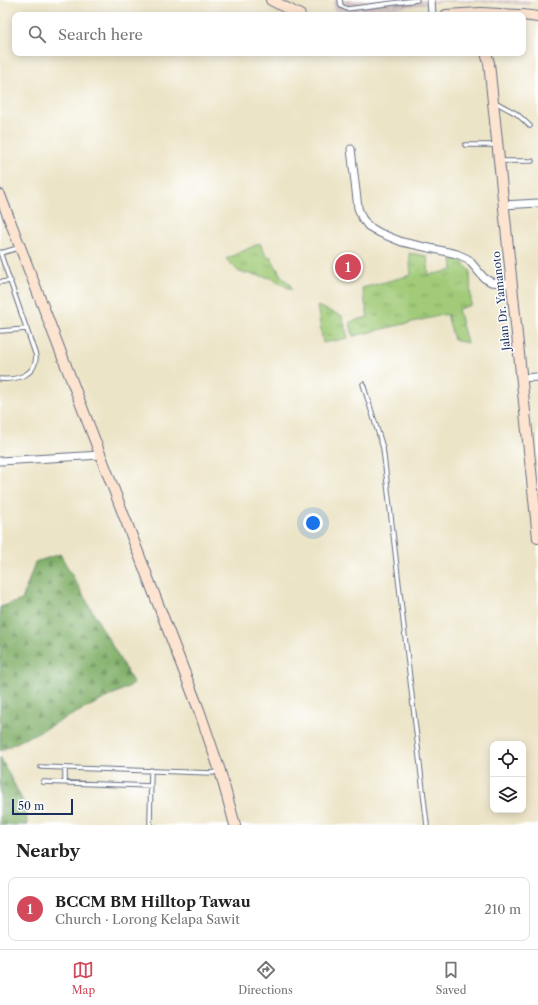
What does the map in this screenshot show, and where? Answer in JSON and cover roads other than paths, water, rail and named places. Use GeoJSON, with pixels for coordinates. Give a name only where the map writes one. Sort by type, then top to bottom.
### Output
{"type":"FeatureCollection","features":[{"type":"Feature","properties":{"kind":"main road"},"geometry":{"type":"LineString","coordinates":[[271,0],[294,12]]}},
{"type":"Feature","properties":{"kind":"main road"},"geometry":{"type":"LineString","coordinates":[[526,16],[538,17]]}},
{"type":"Feature","properties":{"kind":"main road","name":"Jalan Dr. Yamanoto"},"geometry":{"type":"LineString","coordinates":[[488,56],[521,378],[536,492],[538,533]]}},
{"type":"Feature","properties":{"kind":"main road"},"geometry":{"type":"LineString","coordinates":[[0,195],[19,248],[101,455],[199,710],[220,771],[235,825]]}},
{"type":"Feature","properties":{"kind":"street"},"geometry":{"type":"LineString","coordinates":[[431,0],[432,12]]}},
{"type":"Feature","properties":{"kind":"street"},"geometry":{"type":"LineString","coordinates":[[351,148],[358,208],[362,218],[368,226],[380,233],[402,242],[457,254],[468,259],[484,278],[490,282],[512,284]]}},
{"type":"Feature","properties":{"kind":"street"},"geometry":{"type":"LineString","coordinates":[[503,205],[538,203]]}},
{"type":"Feature","properties":{"kind":"street"},"geometry":{"type":"LineString","coordinates":[[521,378],[538,377]]}},
{"type":"Feature","properties":{"kind":"street"},"geometry":{"type":"LineString","coordinates":[[0,461],[101,455]]}},
{"type":"Feature","properties":{"kind":"lane"},"geometry":{"type":"LineString","coordinates":[[340,0],[341,6],[347,9],[417,0]]}},
{"type":"Feature","properties":{"kind":"lane"},"geometry":{"type":"LineString","coordinates":[[492,100],[517,114],[530,126]]}},
{"type":"Feature","properties":{"kind":"lane"},"geometry":{"type":"LineString","coordinates":[[465,145],[497,145]]}},
{"type":"Feature","properties":{"kind":"lane"},"geometry":{"type":"LineString","coordinates":[[499,161],[532,161]]}},
{"type":"Feature","properties":{"kind":"lane"},"geometry":{"type":"LineString","coordinates":[[0,379],[19,377],[27,374],[36,362],[36,356],[1,252],[19,248]]}},
{"type":"Feature","properties":{"kind":"lane"},"geometry":{"type":"LineString","coordinates":[[0,282],[10,281]]}},
{"type":"Feature","properties":{"kind":"lane"},"geometry":{"type":"LineString","coordinates":[[0,331],[27,329]]}},
{"type":"Feature","properties":{"kind":"lane"},"geometry":{"type":"LineString","coordinates":[[363,384],[383,448],[427,825]]}},
{"type":"Feature","properties":{"kind":"lane"},"geometry":{"type":"LineString","coordinates":[[40,768],[151,770],[212,773],[220,771]]}},
{"type":"Feature","properties":{"kind":"lane"},"geometry":{"type":"LineString","coordinates":[[65,768],[65,783]]}},
{"type":"Feature","properties":{"kind":"lane"},"geometry":{"type":"LineString","coordinates":[[150,825],[151,770]]}},
{"type":"Feature","properties":{"kind":"lane"},"geometry":{"type":"LineString","coordinates":[[43,782],[151,786]]}},
{"type":"Feature","properties":{"kind":"place","name":"BCCM BM Hilltop Tawau"},"geometry":{"type":"Point","coordinates":[348,267]}}]}
